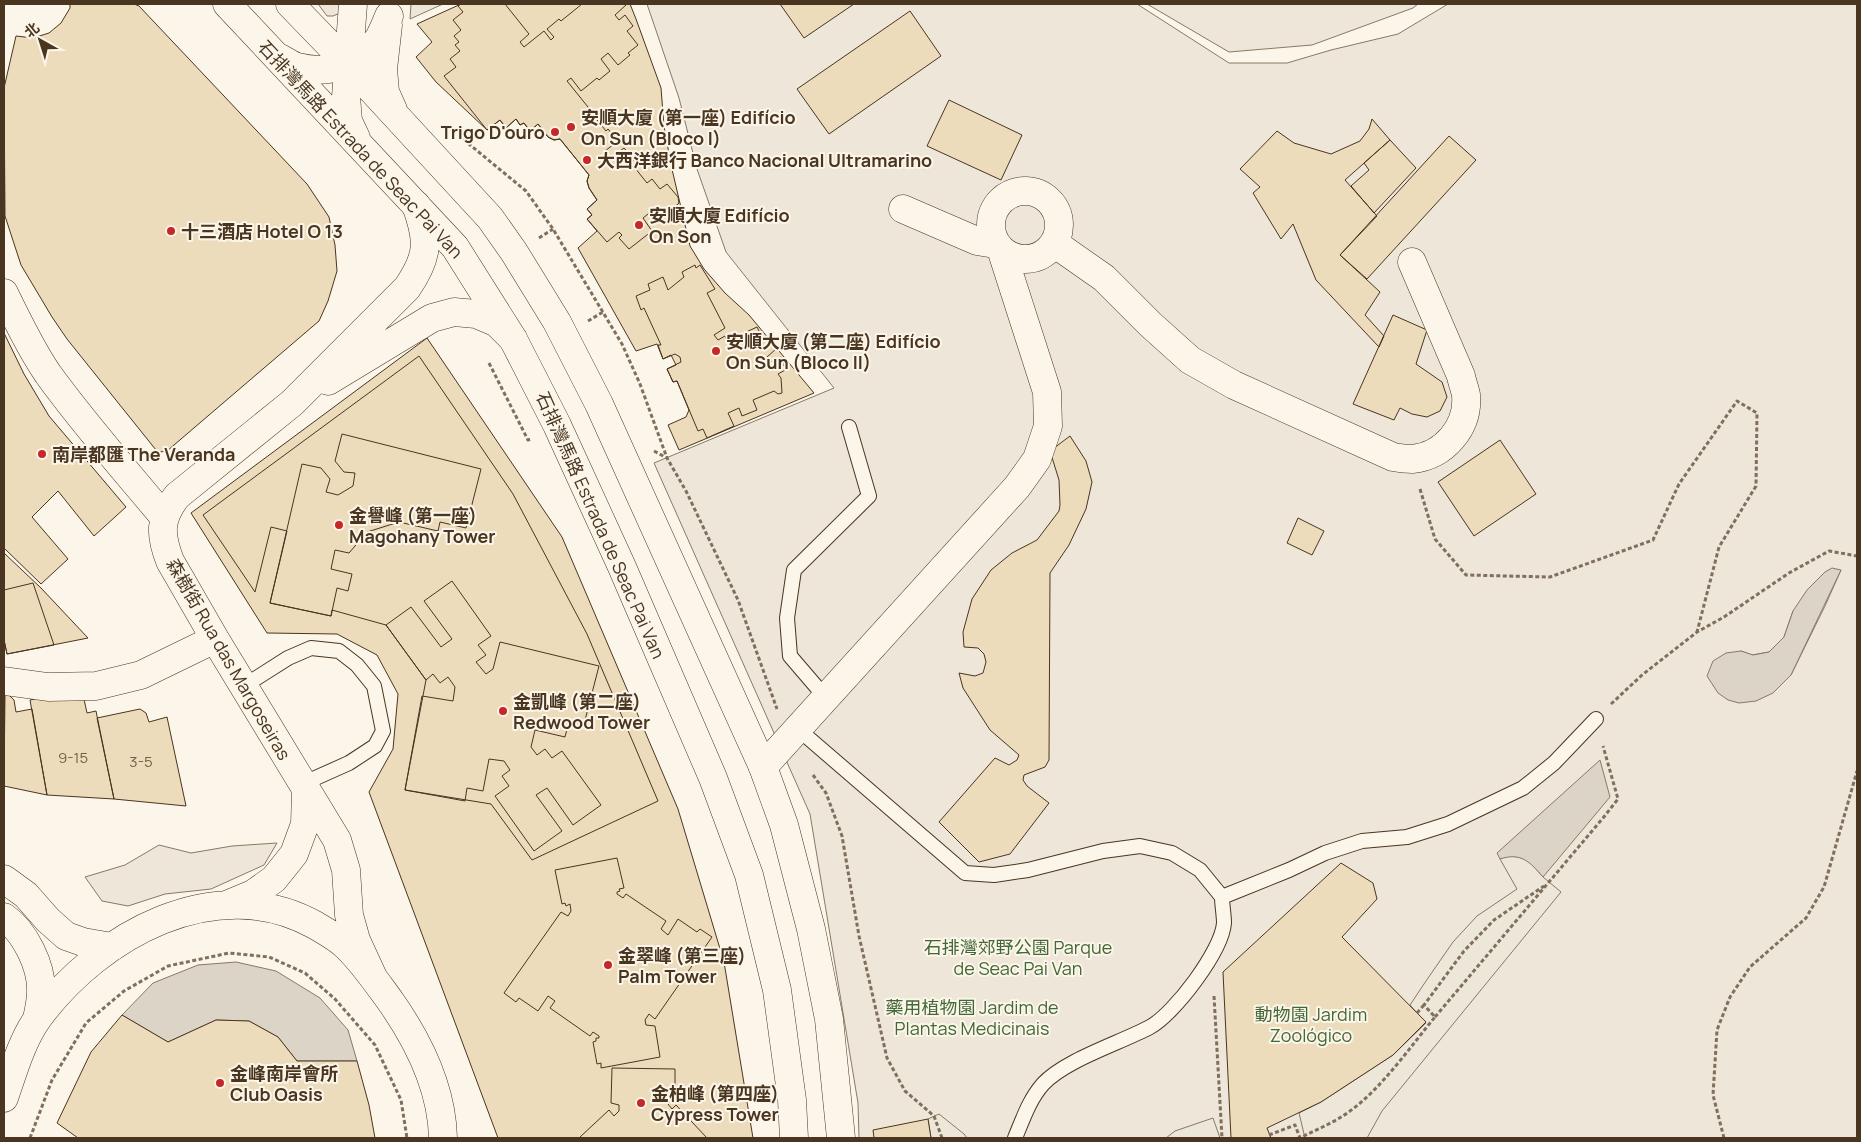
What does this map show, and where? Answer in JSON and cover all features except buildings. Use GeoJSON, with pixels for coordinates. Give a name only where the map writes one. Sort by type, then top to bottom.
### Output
{"type":"FeatureCollection","features":[{"type":"Feature","properties":{"kind":"street","name":"石排灣馬路 Estrada de Seac Pai Van"},"geometry":{"type":"LineString","coordinates":[[227,4],[455,247],[513,339],[558,425],[622,567],[712,778],[749,875],[777,990],[792,1100],[794,1138]]}},
{"type":"Feature","properties":{"kind":"street"},"geometry":{"type":"LineString","coordinates":[[290,4],[395,114],[490,218],[558,322],[607,421],[763,767],[784,825],[810,929],[829,1019],[841,1138]]}},
{"type":"Feature","properties":{"kind":"street"},"geometry":{"type":"LineString","coordinates":[[353,4],[346,97],[348,121],[357,142]]}},
{"type":"Feature","properties":{"kind":"street"},"geometry":{"type":"LineString","coordinates":[[276,55],[296,67],[319,70],[342,67],[363,56],[379,38],[390,10]]}},
{"type":"Feature","properties":{"kind":"street"},"geometry":{"type":"LineString","coordinates":[[390,10],[384,69],[385,92],[395,114]]}},
{"type":"Feature","properties":{"kind":"street"},"geometry":{"type":"LineString","coordinates":[[763,767],[1017,488],[1037,459],[1048,426],[1047,392],[999,248],[991,234],[990,223],[998,203],[1012,194],[1028,191],[1039,194],[1048,200],[1055,209],[1059,220],[1058,232],[1054,243],[1047,252],[1036,258],[1025,260],[1013,258],[999,248],[977,241],[903,209]]}},
{"type":"Feature","properties":{"kind":"street"},"geometry":{"type":"LineString","coordinates":[[4,293],[47,372],[164,517],[170,505],[184,490],[292,403],[407,288],[420,270],[426,249],[424,227],[416,205]]}},
{"type":"Feature","properties":{"kind":"street"},"geometry":{"type":"LineString","coordinates":[[1054,243],[1104,278],[1150,324],[1190,360],[1234,385],[1393,457],[1411,459],[1430,455],[1446,445],[1458,431],[1465,414],[1466,395],[1461,376],[1412,262]]}},
{"type":"Feature","properties":{"kind":"street"},"geometry":{"type":"LineString","coordinates":[[292,403],[432,318],[454,312],[476,314],[497,323],[513,339]]}},
{"type":"Feature","properties":{"kind":"street","name":"森樹街 Rua das Margoseiras"},"geometry":{"type":"LineString","coordinates":[[164,517],[163,537],[170,561],[340,849],[346,870],[349,915],[356,940],[373,977]]}},
{"type":"Feature","properties":{"kind":"street"},"geometry":{"type":"LineString","coordinates":[[4,681],[48,687],[96,686],[141,675],[215,639]]}},
{"type":"Feature","properties":{"kind":"street"},"geometry":{"type":"LineString","coordinates":[[229,904],[253,894],[274,879],[294,854],[305,824],[304,788]]}},
{"type":"Feature","properties":{"kind":"street"},"geometry":{"type":"LineString","coordinates":[[4,879],[26,895],[48,920],[66,936],[83,942],[112,947]]}},
{"type":"Feature","properties":{"kind":"street"},"geometry":{"type":"LineString","coordinates":[[4,1098],[20,1054],[37,1019],[77,974],[112,947],[162,919],[194,908],[229,904],[268,907],[299,916],[345,945],[373,977],[413,1035],[432,1078],[439,1102],[443,1138]]}},
{"type":"Feature","properties":{"kind":"street"},"geometry":{"type":"LineString","coordinates":[[4,917],[19,933],[31,952],[40,976],[41,992],[37,1019]]}},
{"type":"Feature","properties":{"kind":"lane"},"geometry":{"type":"LineString","coordinates":[[826,698],[790,656],[787,618],[794,570],[869,496],[849,427]]}},
{"type":"Feature","properties":{"kind":"lane"},"geometry":{"type":"LineString","coordinates":[[244,686],[288,658],[311,648],[339,651],[357,664],[374,686],[384,732],[375,746],[304,788]]}},
{"type":"Feature","properties":{"kind":"lane"},"geometry":{"type":"LineString","coordinates":[[1222,897],[1325,853],[1362,841],[1407,837],[1424,832],[1448,824],[1507,796],[1523,788],[1554,764],[1596,719]]}},
{"type":"Feature","properties":{"kind":"lane"},"geometry":{"type":"LineString","coordinates":[[792,735],[965,872],[1003,874],[1028,870],[1103,851],[1140,846],[1172,854],[1200,870],[1222,897],[1224,925],[1212,955],[1188,992],[1152,1026],[1063,1068],[1043,1084],[1028,1105],[1015,1138]]}},
{"type":"Feature","properties":{"kind":"path"},"geometry":{"type":"LineString","coordinates":[[454,132],[526,191],[553,229],[622,344],[640,384],[667,458],[686,492],[738,600],[792,735],[826,793],[842,836],[859,936],[887,1058],[905,1090],[934,1116],[942,1138]]}},
{"type":"Feature","properties":{"kind":"path"},"geometry":{"type":"LineString","coordinates":[[588,321],[603,312]]}},
{"type":"Feature","properties":{"kind":"path"},"geometry":{"type":"LineString","coordinates":[[489,363],[528,440]]}},
{"type":"Feature","properties":{"kind":"path"},"geometry":{"type":"LineString","coordinates":[[1411,459],[1435,539],[1466,574],[1550,577],[1653,540],[1679,484],[1737,401],[1744,405],[1757,413],[1756,486],[1719,547],[1697,632]]}},
{"type":"Feature","properties":{"kind":"path"},"geometry":{"type":"LineString","coordinates":[[651,450],[667,458]]}},
{"type":"Feature","properties":{"kind":"path"},"geometry":{"type":"LineString","coordinates":[[1269,1135],[1296,1125],[1300,1138],[1322,1129],[1351,1111],[1370,1095],[1618,799],[1596,719],[1642,675],[1697,632],[1724,617],[1789,573],[1829,550],[1857,556]]}},
{"type":"Feature","properties":{"kind":"path"},"geometry":{"type":"LineString","coordinates":[[1724,1138],[1713,1095],[1717,1030],[1730,997],[1750,967],[1806,918],[1824,887],[1857,771]]}},
{"type":"Feature","properties":{"kind":"path"},"geometry":{"type":"LineString","coordinates":[[1418,1013],[1464,951],[1494,920],[1549,882]]}},
{"type":"Feature","properties":{"kind":"path"},"geometry":{"type":"LineString","coordinates":[[30,1138],[52,1080],[86,1023],[124,991],[168,966],[229,953],[268,957],[283,963],[305,973],[335,999],[375,1045],[401,1100],[408,1138]]}},
{"type":"Feature","properties":{"kind":"path"},"geometry":{"type":"LineString","coordinates":[[1212,955],[1222,1138]]}},
{"type":"Feature","properties":{"kind":"path"},"geometry":{"type":"LineString","coordinates":[[1424,1005],[1435,1017]]}},
{"type":"Feature","properties":{"kind":"green space"},"geometry":{"type":"Polygon","coordinates":[[[318,4],[341,4],[340,13],[327,16],[318,4]]]}},
{"type":"Feature","properties":{"kind":"green space"},"geometry":{"type":"Polygon","coordinates":[[[647,4],[1137,4],[1229,63],[1287,63],[1398,34],[1448,4],[1857,4],[1857,1138],[859,1138],[858,1103],[810,814],[654,463],[834,388],[726,252],[697,169],[679,98],[647,4]],[[1841,570],[1793,611],[1784,637],[1769,652],[1752,655],[1741,651],[1791,675],[1841,570]]]}},
{"type":"Feature","properties":{"kind":"green space"},"geometry":{"type":"Polygon","coordinates":[[[1147,4],[1418,4],[1413,8],[1312,45],[1229,52],[1147,4]]]}},
{"type":"Feature","properties":{"kind":"green space"},"geometry":{"type":"Polygon","coordinates":[[[277,843],[264,865],[211,889],[165,894],[128,906],[102,901],[85,877],[125,865],[159,845],[191,853],[232,846],[277,843]]]}},
{"type":"Feature","properties":{"kind":"shaded area"},"geometry":{"type":"Polygon","coordinates":[[[411,4],[443,4],[410,19],[411,4]]]}},
{"type":"Feature","properties":{"kind":"shaded area"},"geometry":{"type":"Polygon","coordinates":[[[1832,568],[1841,570],[1791,675],[1773,693],[1756,701],[1739,703],[1728,700],[1718,693],[1707,676],[1713,661],[1726,653],[1741,651],[1753,655],[1769,652],[1784,637],[1793,611],[1807,590],[1825,572],[1832,568]]]}},
{"type":"Feature","properties":{"kind":"shaded area"},"geometry":{"type":"Polygon","coordinates":[[[1600,760],[1610,797],[1543,877],[1524,860],[1514,857],[1500,859],[1497,853],[1600,760]]]}},
{"type":"Feature","properties":{"kind":"shaded area"},"geometry":{"type":"Polygon","coordinates":[[[1508,856],[1519,857],[1529,861],[1543,877],[1561,892],[1382,1111],[1367,1138],[1305,1138],[1299,1113],[1321,1102],[1393,1055],[1426,1023],[1410,1005],[1426,981],[1453,942],[1477,916],[1517,889],[1500,859],[1508,856]]]}},
{"type":"Feature","properties":{"kind":"shaded area"},"geometry":{"type":"Polygon","coordinates":[[[236,962],[276,971],[320,998],[348,1030],[357,1061],[297,1061],[278,1037],[249,1021],[216,1020],[168,1042],[122,1015],[153,983],[198,965],[236,962]]]}},
{"type":"Feature","properties":{"kind":"shaded area"},"geometry":{"type":"Polygon","coordinates":[[[939,1114],[967,1138],[931,1138],[928,1119],[939,1114]]]}},
{"type":"Feature","properties":{"kind":"shaded area"},"geometry":{"type":"Polygon","coordinates":[[[1213,1118],[1220,1138],[1166,1138],[1175,1131],[1213,1118]]]}},
{"type":"Feature","properties":{"kind":"place","name":"安順大廈 (第一座) Edifício On Sun (Bloco I)"},"geometry":{"type":"Point","coordinates":[571,127]}},
{"type":"Feature","properties":{"kind":"place","name":"Trigo D'ouro"},"geometry":{"type":"Point","coordinates":[555,132]}},
{"type":"Feature","properties":{"kind":"place","name":"大西洋銀行 Banco Nacional Ultramarino"},"geometry":{"type":"Point","coordinates":[587,160]}},
{"type":"Feature","properties":{"kind":"place","name":"安順大廈 Edifício On Son"},"geometry":{"type":"Point","coordinates":[639,225]}},
{"type":"Feature","properties":{"kind":"place","name":"十三酒店 Hotel O 13"},"geometry":{"type":"Point","coordinates":[171,231]}},
{"type":"Feature","properties":{"kind":"place","name":"安順大廈 (第二座) Edifício On Sun (Bloco II)"},"geometry":{"type":"Point","coordinates":[716,351]}},
{"type":"Feature","properties":{"kind":"place","name":"南岸都匯 The Veranda"},"geometry":{"type":"Point","coordinates":[42,454]}},
{"type":"Feature","properties":{"kind":"place","name":"金譽峰 (第一座) Magohany Tower"},"geometry":{"type":"Point","coordinates":[339,525]}},
{"type":"Feature","properties":{"kind":"place","name":"金凱峰 (第二座) Redwood Tower"},"geometry":{"type":"Point","coordinates":[503,711]}},
{"type":"Feature","properties":{"kind":"place","name":"金翠峰 (第三座) Palm Tower"},"geometry":{"type":"Point","coordinates":[608,965]}},
{"type":"Feature","properties":{"kind":"place","name":"金峰南岸會所 Club Oasis"},"geometry":{"type":"Point","coordinates":[220,1083]}},
{"type":"Feature","properties":{"kind":"place","name":"金柏峰 (第四座) Cypress Tower"},"geometry":{"type":"Point","coordinates":[641,1103]}},
{"type":"Feature","properties":{"kind":"park label","name":"石排灣郊野公園 Parque de Seac Pai Van"},"geometry":{"type":"Point","coordinates":[1018,958]}},
{"type":"Feature","properties":{"kind":"park label","name":"藥用植物園 Jardim de Plantas Medicinais"},"geometry":{"type":"Point","coordinates":[972,1017]}},
{"type":"Feature","properties":{"kind":"park label","name":"動物園 Jardim Zoológico"},"geometry":{"type":"Point","coordinates":[1311,1024]}}]}
